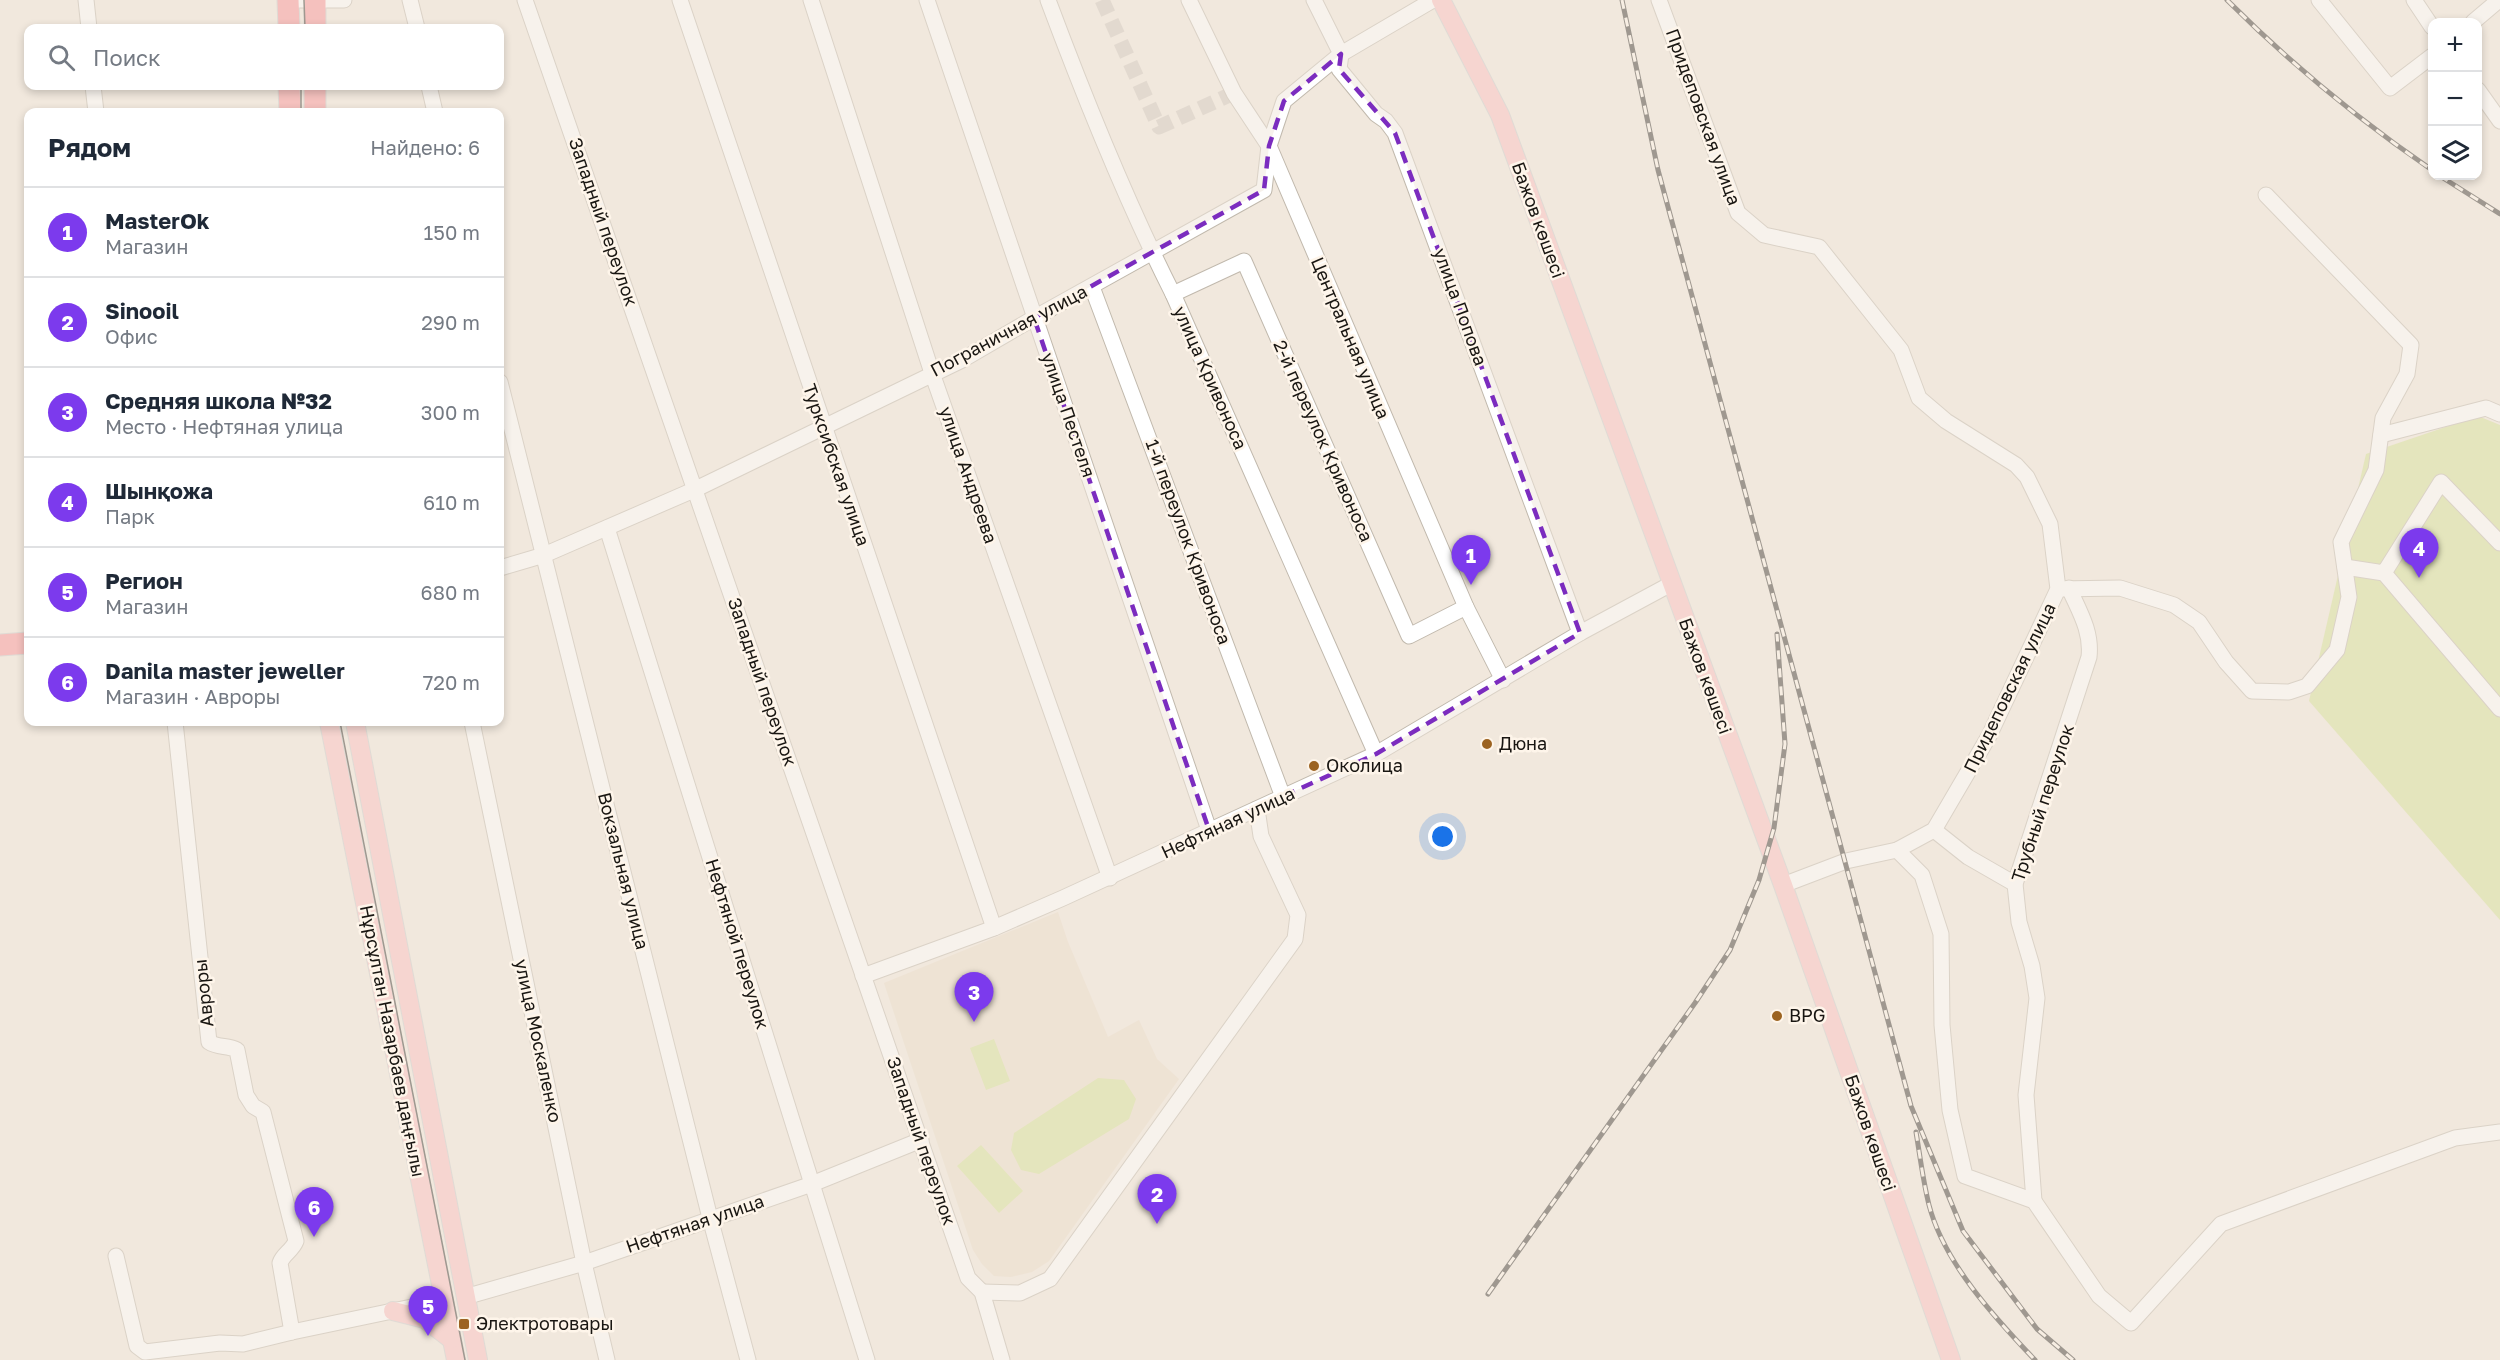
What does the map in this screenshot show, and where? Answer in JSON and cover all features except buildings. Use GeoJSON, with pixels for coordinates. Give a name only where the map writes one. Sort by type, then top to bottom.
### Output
{"type":"FeatureCollection","features":[{"type":"Feature","properties":{"kind":"highway"},"geometry":{"type":"LineString","coordinates":[[289,24],[290,0]]}},
{"type":"Feature","properties":{"kind":"highway"},"geometry":{"type":"LineString","coordinates":[[315,1],[315,24]]}},
{"type":"Feature","properties":{"kind":"highway"},"geometry":{"type":"LineString","coordinates":[[289,90],[290,108]]}},
{"type":"Feature","properties":{"kind":"highway"},"geometry":{"type":"LineString","coordinates":[[315,90],[315,108]]}},
{"type":"Feature","properties":{"kind":"highway"},"geometry":{"type":"LineString","coordinates":[[0,645],[24,643]]}},
{"type":"Feature","properties":{"kind":"main road","name":"Бажов көшесі"},"geometry":{"type":"LineString","coordinates":[[1441,0],[1500,115],[1783,885],[1951,1360]]}},
{"type":"Feature","properties":{"kind":"main road","name":"Нұрсұлтан Назарбаев даңғылы"},"geometry":{"type":"LineString","coordinates":[[330,726],[456,1360]]}},
{"type":"Feature","properties":{"kind":"main road","name":"Нұрсұлтан Назарбаев даңғылы"},"geometry":{"type":"LineString","coordinates":[[356,726],[478,1360]]}},
{"type":"Feature","properties":{"kind":"main road"},"geometry":{"type":"LineString","coordinates":[[445,1300],[465,1297]]}},
{"type":"Feature","properties":{"kind":"main road"},"geometry":{"type":"LineString","coordinates":[[393,1311],[411,1313],[425,1319],[451,1339]]}},
{"type":"Feature","properties":{"kind":"street"},"geometry":{"type":"LineString","coordinates":[[87,0],[89,24]]}},
{"type":"Feature","properties":{"kind":"street"},"geometry":{"type":"LineString","coordinates":[[290,0],[344,0]]}},
{"type":"Feature","properties":{"kind":"street"},"geometry":{"type":"LineString","coordinates":[[410,0],[416,24]]}},
{"type":"Feature","properties":{"kind":"street","name":"Западный переулок"},"geometry":{"type":"LineString","coordinates":[[525,0],[968,1278],[982,1292],[1002,1360]]}},
{"type":"Feature","properties":{"kind":"street","name":"Турксибская улица"},"geometry":{"type":"LineString","coordinates":[[680,0],[823,429],[994,928]]}},
{"type":"Feature","properties":{"kind":"street","name":"улица Андреева"},"geometry":{"type":"LineString","coordinates":[[811,0],[932,373],[1110,878]]}},
{"type":"Feature","properties":{"kind":"street","name":"улица Пестеля"},"geometry":{"type":"LineString","coordinates":[[927,0],[1209,830]]}},
{"type":"Feature","properties":{"kind":"street","name":"улица Кривоноса"},"geometry":{"type":"LineString","coordinates":[[1048,0],[1072,65],[1152,252],[1173,294],[1376,754]]}},
{"type":"Feature","properties":{"kind":"street","name":"Центральная улица"},"geometry":{"type":"LineString","coordinates":[[1189,0],[1234,93],[1269,146],[1466,607],[1503,680]]}},
{"type":"Feature","properties":{"kind":"street","name":"улица Попова"},"geometry":{"type":"LineString","coordinates":[[1314,0],[1341,54],[1339,69],[1395,133],[1580,633]]}},
{"type":"Feature","properties":{"kind":"street","name":"Пограничная улица"},"geometry":{"type":"LineString","coordinates":[[504,567],[544,555],[607,528],[823,429],[962,360],[1264,190],[1269,146],[1284,101],[1341,54],[1433,0]]}},
{"type":"Feature","properties":{"kind":"street","name":"Придеповская улица"},"geometry":{"type":"LineString","coordinates":[[1659,0],[1738,213],[1764,235],[1819,247],[1901,350],[1919,398],[1946,421],[2016,465],[2027,477],[2050,524],[2063,588],[1989,736],[1934,830]]}},
{"type":"Feature","properties":{"kind":"street"},"geometry":{"type":"LineString","coordinates":[[2319,0],[2390,88],[2428,60]]}},
{"type":"Feature","properties":{"kind":"street"},"geometry":{"type":"LineString","coordinates":[[2415,0],[2428,20]]}},
{"type":"Feature","properties":{"kind":"street"},"geometry":{"type":"LineString","coordinates":[[2478,18],[2499,0]]}},
{"type":"Feature","properties":{"kind":"street"},"geometry":{"type":"LineString","coordinates":[[93,90],[96,108]]}},
{"type":"Feature","properties":{"kind":"street"},"geometry":{"type":"LineString","coordinates":[[430,90],[434,108]]}},
{"type":"Feature","properties":{"kind":"street"},"geometry":{"type":"LineString","coordinates":[[2482,96],[2500,121]]}},
{"type":"Feature","properties":{"kind":"street"},"geometry":{"type":"LineString","coordinates":[[2063,588],[2120,588],[2174,605],[2199,622],[2226,662],[2252,691],[2289,692],[2307,686],[2337,650],[2349,597],[2341,542],[2376,470],[2383,418],[2407,374],[2411,345],[2266,195]]}},
{"type":"Feature","properties":{"kind":"street","name":"2-й переулок Кривоноса"},"geometry":{"type":"LineString","coordinates":[[1173,294],[1244,261],[1409,636],[1466,607]]}},
{"type":"Feature","properties":{"kind":"street","name":"1-й переулок Кривоноса"},"geometry":{"type":"LineString","coordinates":[[1092,287],[1283,797]]}},
{"type":"Feature","properties":{"kind":"street","name":"Вокзальная улица"},"geometry":{"type":"LineString","coordinates":[[504,398],[710,1218],[748,1360]]}},
{"type":"Feature","properties":{"kind":"street"},"geometry":{"type":"LineString","coordinates":[[2381,435],[2486,408],[2500,414]]}},
{"type":"Feature","properties":{"kind":"street"},"geometry":{"type":"LineString","coordinates":[[2384,573],[2441,482],[2500,543]]}},
{"type":"Feature","properties":{"kind":"street","name":"Нефтяной переулок"},"geometry":{"type":"LineString","coordinates":[[607,528],[867,1360]]}},
{"type":"Feature","properties":{"kind":"street"},"geometry":{"type":"LineString","coordinates":[[2344,567],[2384,573],[2500,709]]}},
{"type":"Feature","properties":{"kind":"street","name":"Нефтяная улица"},"geometry":{"type":"LineString","coordinates":[[863,976],[994,928],[1110,878],[1376,754],[1580,633],[1671,584]]}},
{"type":"Feature","properties":{"kind":"street","name":"Трубный переулок"},"geometry":{"type":"LineString","coordinates":[[2034,1201],[2026,1095],[2037,998],[2032,966],[2019,922],[2015,884],[2089,657],[2091,643],[2088,629],[2063,588]]}},
{"type":"Feature","properties":{"kind":"street","name":"Авроры"},"geometry":{"type":"LineString","coordinates":[[175,726],[209,1042],[215,1046],[237,1050],[246,1095],[253,1106],[263,1112],[296,1241],[294,1247],[280,1263],[292,1332]]}},
{"type":"Feature","properties":{"kind":"street","name":"улица Москаленко"},"geometry":{"type":"LineString","coordinates":[[473,726],[584,1263],[607,1360]]}},
{"type":"Feature","properties":{"kind":"street"},"geometry":{"type":"LineString","coordinates":[[982,1292],[1020,1293],[1050,1279],[1295,939],[1298,915],[1261,836],[1257,809]]}},
{"type":"Feature","properties":{"kind":"street"},"geometry":{"type":"LineString","coordinates":[[1783,885],[1846,861],[1898,850],[1934,830],[1968,857],[2015,884]]}},
{"type":"Feature","properties":{"kind":"street"},"geometry":{"type":"LineString","coordinates":[[1898,850],[1922,875],[1941,934],[1942,1025],[1950,1110],[1965,1176],[2034,1201],[2098,1296],[2130,1323],[2221,1224],[2455,1138],[2500,1132]]}},
{"type":"Feature","properties":{"kind":"street","name":"Нефтяная улица"},"geometry":{"type":"LineString","coordinates":[[465,1297],[584,1263],[812,1184],[921,1140]]}},
{"type":"Feature","properties":{"kind":"street"},"geometry":{"type":"LineString","coordinates":[[116,1256],[137,1346],[144,1352],[220,1343],[243,1344],[445,1300]]}},
{"type":"Feature","properties":{"kind":"highlighted area"},"geometry":{"type":"Polygon","coordinates":[[[1341,54],[1339,69],[1395,133],[1580,633],[1376,754],[1209,830],[1034,318],[1264,190],[1269,146],[1284,101],[1341,54]]]}},
{"type":"Feature","properties":{"kind":"shaded area"},"geometry":{"type":"Polygon","coordinates":[[[1058,912],[1068,942],[1108,1037],[1139,1020],[1157,1059],[1179,1079],[1049,1261],[1032,1272],[1011,1277],[994,1276],[973,1250],[884,983],[1058,912]]]}},
{"type":"Feature","properties":{"kind":"green space"},"geometry":{"type":"Polygon","coordinates":[[[2478,416],[2500,425],[2500,920],[2309,701],[2366,454],[2478,416]]]}},
{"type":"Feature","properties":{"kind":"green space"},"geometry":{"type":"Polygon","coordinates":[[[994,1039],[1010,1081],[986,1090],[970,1048],[994,1039]]]}},
{"type":"Feature","properties":{"kind":"green space"},"geometry":{"type":"Polygon","coordinates":[[[1098,1078],[1124,1080],[1136,1099],[1129,1119],[1039,1174],[1021,1170],[1011,1150],[1014,1133],[1098,1078]]]}},
{"type":"Feature","properties":{"kind":"green space"},"geometry":{"type":"Polygon","coordinates":[[[981,1145],[1023,1191],[999,1213],[957,1166],[981,1145]]]}},
{"type":"Feature","properties":{"kind":"tunnel"},"geometry":{"type":"LineString","coordinates":[[1102,0],[1159,127],[1234,93]]}},
{"type":"Feature","properties":{"kind":"tram line"},"geometry":{"type":"LineString","coordinates":[[304,0],[305,24]]}},
{"type":"Feature","properties":{"kind":"tram line"},"geometry":{"type":"LineString","coordinates":[[301,90],[301,108]]}},
{"type":"Feature","properties":{"kind":"tram line"},"geometry":{"type":"LineString","coordinates":[[341,726],[465,1360]]}},
{"type":"Feature","properties":{"kind":"railway"},"geometry":{"type":"LineString","coordinates":[[1622,0],[1658,170],[1911,1106],[1963,1231],[2037,1329],[2073,1360]]}},
{"type":"Feature","properties":{"kind":"railway"},"geometry":{"type":"LineString","coordinates":[[2227,0],[2326,90],[2428,167]]}},
{"type":"Feature","properties":{"kind":"railway"},"geometry":{"type":"LineString","coordinates":[[2446,180],[2500,214]]}},
{"type":"Feature","properties":{"kind":"railway"},"geometry":{"type":"LineString","coordinates":[[1488,1294],[1695,1003],[1730,950],[1759,880],[1774,828],[1785,744],[1777,634]]}},
{"type":"Feature","properties":{"kind":"railway"},"geometry":{"type":"LineString","coordinates":[[1916,1132],[1929,1205],[1946,1248],[1988,1308],[2035,1360]]}},
{"type":"Feature","properties":{"kind":"place","name":"Шынқожа"},"geometry":{"type":"Point","coordinates":[2419,578]}},
{"type":"Feature","properties":{"kind":"place","name":"MasterOk"},"geometry":{"type":"Point","coordinates":[1471,585]}},
{"type":"Feature","properties":{"kind":"place","name":"Дюна"},"geometry":{"type":"Point","coordinates":[1487,744]}},
{"type":"Feature","properties":{"kind":"place","name":"Околица"},"geometry":{"type":"Point","coordinates":[1314,766]}},
{"type":"Feature","properties":{"kind":"place","name":"BPG"},"geometry":{"type":"Point","coordinates":[1777,1016]}},
{"type":"Feature","properties":{"kind":"place","name":"Средняя школа №32"},"geometry":{"type":"Point","coordinates":[974,1022]}},
{"type":"Feature","properties":{"kind":"place","name":"Sinooil"},"geometry":{"type":"Point","coordinates":[1157,1224]}},
{"type":"Feature","properties":{"kind":"place","name":"Danila master jeweller"},"geometry":{"type":"Point","coordinates":[314,1237]}},
{"type":"Feature","properties":{"kind":"place","name":"Электротовары"},"geometry":{"type":"Point","coordinates":[464,1324]}},
{"type":"Feature","properties":{"kind":"place","name":"Регион"},"geometry":{"type":"Point","coordinates":[428,1336]}}]}
